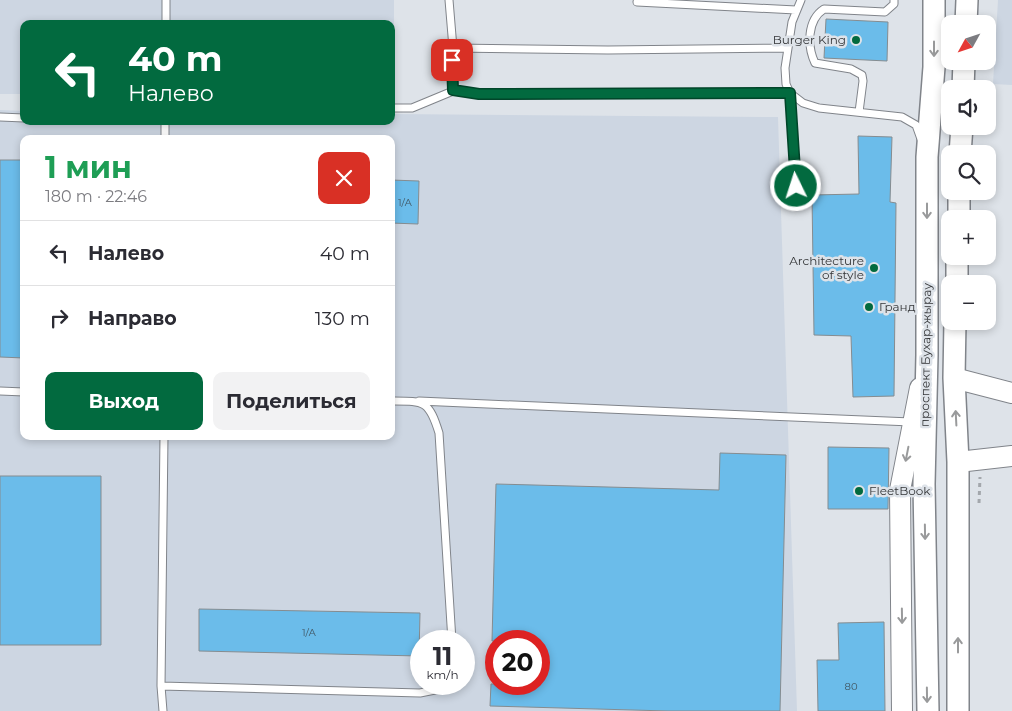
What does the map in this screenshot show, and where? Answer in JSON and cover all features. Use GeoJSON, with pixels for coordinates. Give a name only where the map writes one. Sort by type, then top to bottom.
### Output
{"type":"FeatureCollection","features":[{"type":"Feature","properties":{"kind":"main road","name":"проспект Бухар-жырау"},"geometry":{"type":"LineString","coordinates":[[928,711],[924,484],[927,355],[927,157],[934,67],[934,0]]}},
{"type":"Feature","properties":{"kind":"main road"},"geometry":{"type":"LineString","coordinates":[[966,15],[967,0]]}},
{"type":"Feature","properties":{"kind":"main road"},"geometry":{"type":"LineString","coordinates":[[927,157],[941,158]]}},
{"type":"Feature","properties":{"kind":"main road"},"geometry":{"type":"LineString","coordinates":[[956,330],[954,378],[958,462],[958,711]]}},
{"type":"Feature","properties":{"kind":"street"},"geometry":{"type":"LineString","coordinates":[[902,711],[900,490],[927,355]]}},
{"type":"Feature","properties":{"kind":"street"},"geometry":{"type":"LineString","coordinates":[[954,378],[1012,393]]}},
{"type":"Feature","properties":{"kind":"street"},"geometry":{"type":"LineString","coordinates":[[958,462],[1012,456]]}},
{"type":"Feature","properties":{"kind":"lane"},"geometry":{"type":"LineString","coordinates":[[166,0],[166,20]]}},
{"type":"Feature","properties":{"kind":"lane"},"geometry":{"type":"LineString","coordinates":[[449,0],[453,90]]}},
{"type":"Feature","properties":{"kind":"lane"},"geometry":{"type":"LineString","coordinates":[[796,186],[790,93],[786,84],[784,68],[796,10],[801,0]]}},
{"type":"Feature","properties":{"kind":"lane"},"geometry":{"type":"LineString","coordinates":[[860,112],[862,74],[851,69],[815,63],[810,53],[810,37],[813,22],[817,14],[824,9],[885,12],[894,4],[894,0]]}},
{"type":"Feature","properties":{"kind":"lane"},"geometry":{"type":"LineString","coordinates":[[637,2],[796,10]]}},
{"type":"Feature","properties":{"kind":"lane"},"geometry":{"type":"LineString","coordinates":[[452,48],[608,50],[787,48]]}},
{"type":"Feature","properties":{"kind":"lane"},"geometry":{"type":"LineString","coordinates":[[395,108],[412,108],[453,90],[479,94],[790,93],[803,103],[819,108],[902,116],[916,125],[927,157]]}},
{"type":"Feature","properties":{"kind":"lane"},"geometry":{"type":"LineString","coordinates":[[0,118],[20,118]]}},
{"type":"Feature","properties":{"kind":"lane"},"geometry":{"type":"LineString","coordinates":[[0,391],[20,392]]}},
{"type":"Feature","properties":{"kind":"lane"},"geometry":{"type":"LineString","coordinates":[[395,400],[914,422]]}},
{"type":"Feature","properties":{"kind":"lane"},"geometry":{"type":"LineString","coordinates":[[419,401],[433,412],[438,433],[451,630]]}},
{"type":"Feature","properties":{"kind":"lane"},"geometry":{"type":"LineString","coordinates":[[163,711],[161,686],[164,440]]}},
{"type":"Feature","properties":{"kind":"lane"},"geometry":{"type":"LineString","coordinates":[[161,686],[410,693]]}},
{"type":"Feature","properties":{"kind":"shaded area"},"geometry":{"type":"Polygon","coordinates":[[[0,0],[394,0],[394,20],[20,20],[20,94],[0,94],[0,0]]]}},
{"type":"Feature","properties":{"kind":"shaded area"},"geometry":{"type":"Polygon","coordinates":[[[998,0],[1012,0],[1012,85],[996,84],[996,80],[993,80],[994,70],[996,70],[998,0]]]}},
{"type":"Feature","properties":{"kind":"shaded area"},"geometry":{"type":"Polygon","coordinates":[[[0,110],[20,111],[20,125],[395,125],[395,114],[778,117],[797,711],[0,711],[0,110]]]}},
{"type":"Feature","properties":{"kind":"building","name":"Burger King"},"geometry":{"type":"Polygon","coordinates":[[[826,19],[888,22],[887,61],[824,58],[826,19]]]}},
{"type":"Feature","properties":{"kind":"building"},"geometry":{"type":"Polygon","coordinates":[[[858,136],[892,137],[890,202],[896,203],[894,396],[853,397],[851,336],[814,335],[812,195],[859,194],[858,136]]]}},
{"type":"Feature","properties":{"kind":"building"},"geometry":{"type":"Polygon","coordinates":[[[0,160],[20,160],[20,358],[0,357],[0,160]]]}},
{"type":"Feature","properties":{"kind":"building"},"geometry":{"type":"Polygon","coordinates":[[[395,180],[419,181],[418,224],[395,223],[395,180]]]}},
{"type":"Feature","properties":{"kind":"building"},"geometry":{"type":"Polygon","coordinates":[[[828,447],[889,448],[888,509],[828,509],[828,447]]]}},
{"type":"Feature","properties":{"kind":"building"},"geometry":{"type":"Polygon","coordinates":[[[720,453],[786,455],[780,711],[668,711],[490,706],[490,695],[550,695],[550,630],[492,630],[496,484],[719,490],[720,453]]]}},
{"type":"Feature","properties":{"kind":"building"},"geometry":{"type":"Polygon","coordinates":[[[0,476],[101,476],[101,645],[0,645],[0,476]]]}},
{"type":"Feature","properties":{"kind":"building"},"geometry":{"type":"Polygon","coordinates":[[[199,609],[420,613],[420,630],[410,630],[410,656],[199,651],[199,609]]]}},
{"type":"Feature","properties":{"kind":"building"},"geometry":{"type":"Polygon","coordinates":[[[884,622],[885,711],[818,711],[817,660],[839,660],[838,623],[884,622]]]}},
{"type":"Feature","properties":{"kind":"place","name":"Burger King"},"geometry":{"type":"Point","coordinates":[856,40]}},
{"type":"Feature","properties":{"kind":"place","name":"Architecture of style"},"geometry":{"type":"Point","coordinates":[874,268]}},
{"type":"Feature","properties":{"kind":"place","name":"Гранд"},"geometry":{"type":"Point","coordinates":[869,307]}},
{"type":"Feature","properties":{"kind":"place","name":"FleetBook"},"geometry":{"type":"Point","coordinates":[859,491]}},
{"type":"Feature","properties":{"kind":"route"},"geometry":{"type":"LineString","coordinates":[[452,60],[453,90],[479,94],[790,93],[796,186]]}}]}
